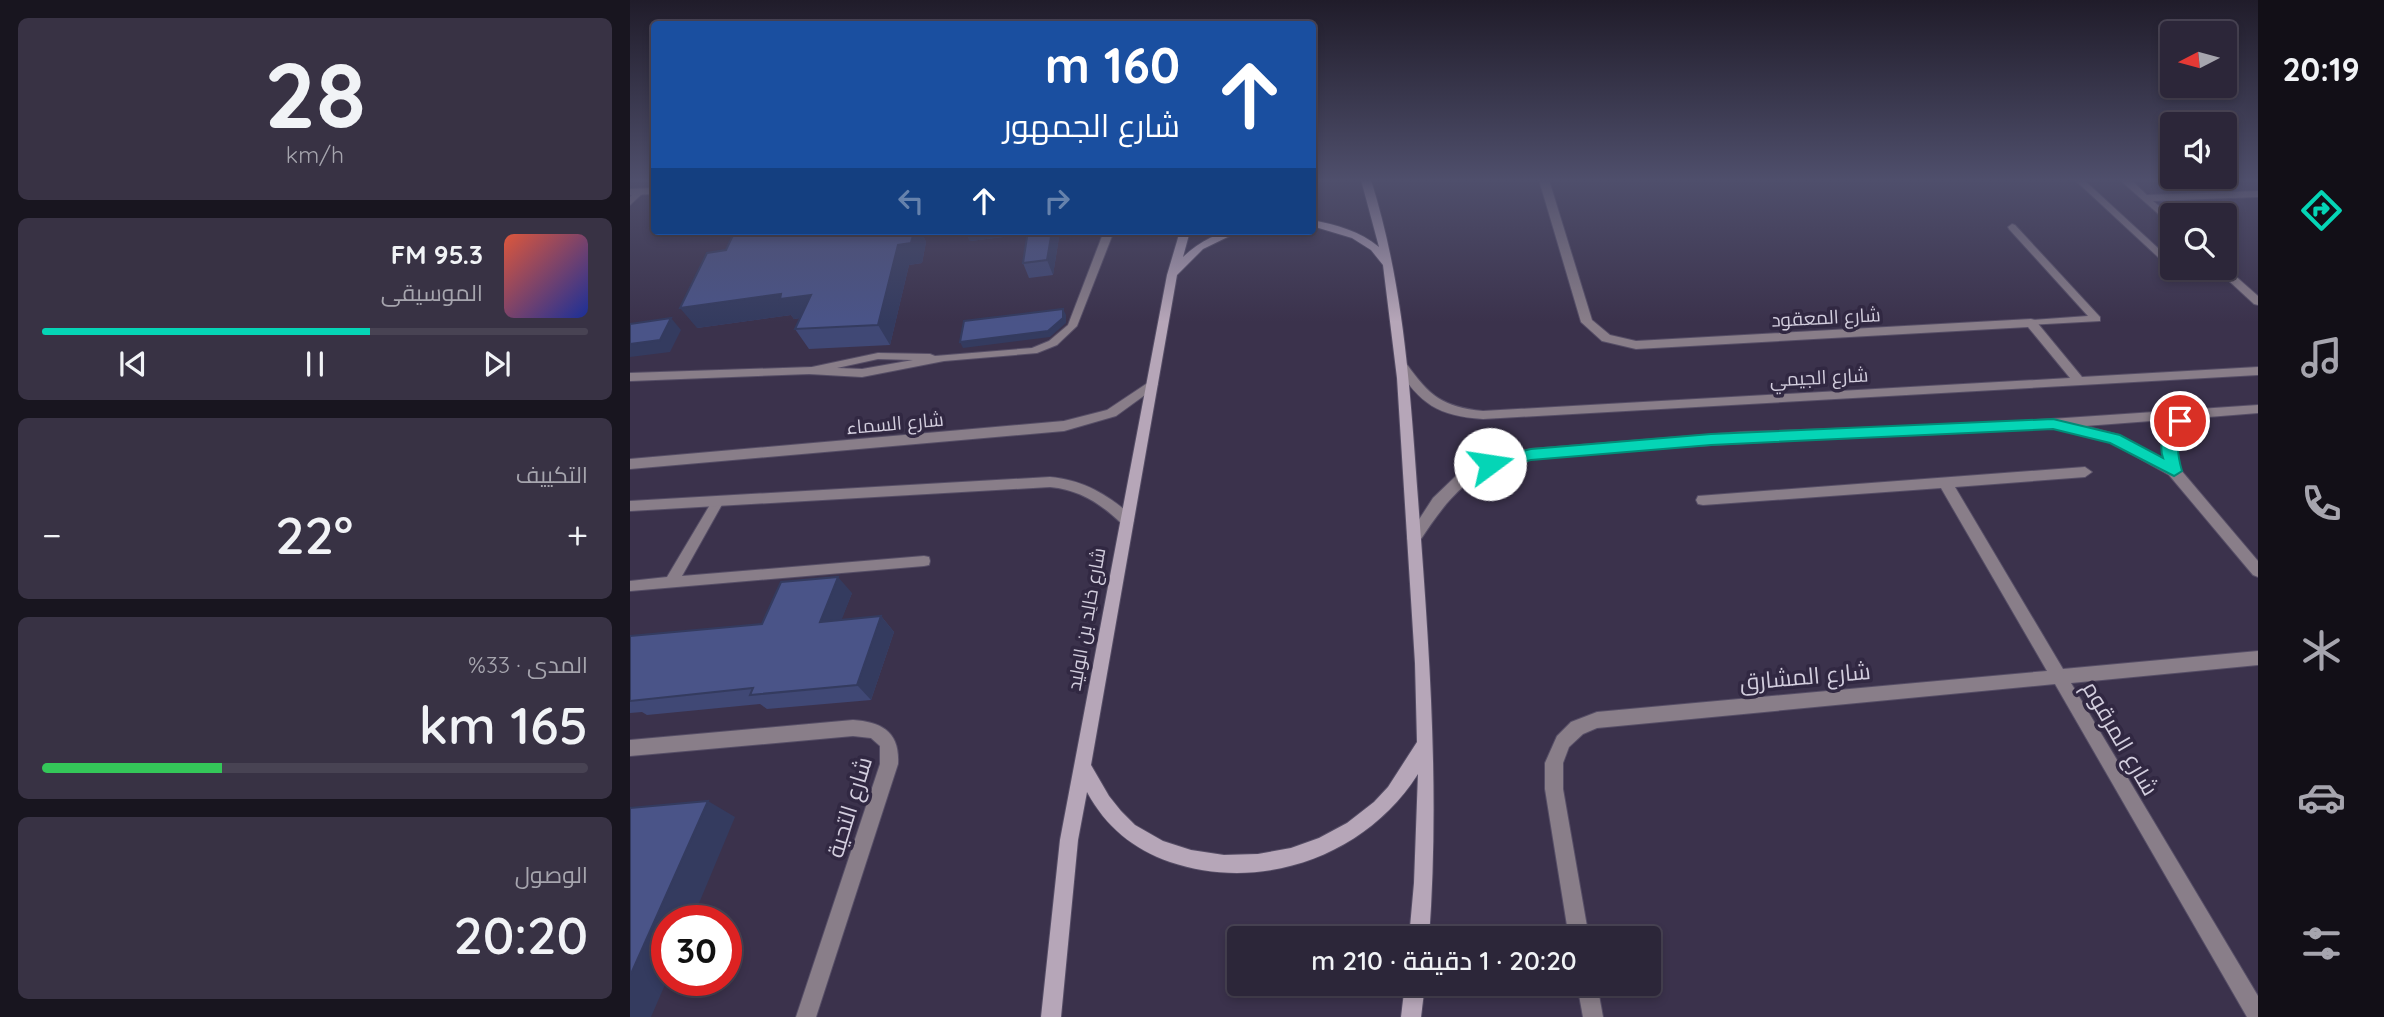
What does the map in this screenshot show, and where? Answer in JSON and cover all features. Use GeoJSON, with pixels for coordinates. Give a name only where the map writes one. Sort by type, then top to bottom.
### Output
{"type":"FeatureCollection","features":[{"type":"Feature","properties":{"kind":"street"},"geometry":{"type":"LineString","coordinates":[[1336,227],[1363,239],[1384,256],[1391,270]]}},
{"type":"Feature","properties":{"kind":"street"},"geometry":{"type":"LineString","coordinates":[[1382,227],[1391,270],[1402,366],[1428,738],[1424,898],[1420,926]]}},
{"type":"Feature","properties":{"kind":"street","name":"شارع المعقود"},"geometry":{"type":"LineString","coordinates":[[1558,227],[1587,322],[1606,338],[1620,342],[1636,345],[2031,323]]}},
{"type":"Feature","properties":{"kind":"street","name":"شارع خالِد بن الوليد"},"geometry":{"type":"LineString","coordinates":[[1051,1017],[1069,840],[1171,275],[1184,235]]}},
{"type":"Feature","properties":{"kind":"street"},"geometry":{"type":"LineString","coordinates":[[1171,275],[1199,247],[1226,235]]}},
{"type":"Feature","properties":{"kind":"street"},"geometry":{"type":"LineString","coordinates":[[2234,280],[2258,302]]}},
{"type":"Feature","properties":{"kind":"street"},"geometry":{"type":"LineString","coordinates":[[2031,323],[2080,382]]}},
{"type":"Feature","properties":{"kind":"street","name":"شارع الجيمي"},"geometry":{"type":"LineString","coordinates":[[1402,366],[1420,393],[1438,406],[1465,414],[1483,415],[2258,371]]}},
{"type":"Feature","properties":{"kind":"street","name":"شارع السماء"},"geometry":{"type":"LineString","coordinates":[[630,464],[1064,426],[1111,413],[1152,384]]}},
{"type":"Feature","properties":{"kind":"street"},"geometry":{"type":"LineString","coordinates":[[1414,538],[1438,502],[1463,478],[1490,464],[1531,454],[1741,438],[2053,424],[2258,409]]}},
{"type":"Feature","properties":{"kind":"street"},"geometry":{"type":"LineString","coordinates":[[2174,471],[2168,451],[2171,434],[2180,421],[2196,412]]}},
{"type":"Feature","properties":{"kind":"street"},"geometry":{"type":"LineString","coordinates":[[2053,424],[2115,439],[2174,471],[2258,570]]}},
{"type":"Feature","properties":{"kind":"street"},"geometry":{"type":"LineString","coordinates":[[1703,500],[2085,472]]}},
{"type":"Feature","properties":{"kind":"street"},"geometry":{"type":"LineString","coordinates":[[630,506],[1050,482],[1086,488],[1103,497],[1127,520]]}},
{"type":"Feature","properties":{"kind":"street","name":"شارع المرقوم"},"geometry":{"type":"LineString","coordinates":[[1945,482],[2258,1016]]}},
{"type":"Feature","properties":{"kind":"street","name":"شارع المشارق"},"geometry":{"type":"LineString","coordinates":[[1577,926],[1554,789],[1553,763],[1563,742],[1577,728],[1597,720],[2258,658]]}},
{"type":"Feature","properties":{"kind":"street","name":"شارع التحية"},"geometry":{"type":"LineString","coordinates":[[630,748],[853,728],[879,732],[888,740],[891,751],[879,799],[806,1017]]}},
{"type":"Feature","properties":{"kind":"street"},"geometry":{"type":"LineString","coordinates":[[1083,767],[1100,801],[1118,821],[1163,851],[1206,864],[1253,865],[1299,855],[1342,836],[1380,808],[1409,775],[1428,738]]}},
{"type":"Feature","properties":{"kind":"street"},"geometry":{"type":"LineString","coordinates":[[1411,1017],[1414,996]]}},
{"type":"Feature","properties":{"kind":"street"},"geometry":{"type":"LineString","coordinates":[[1589,996],[1592,1017]]}},
{"type":"Feature","properties":{"kind":"lane","name":"شارع المعقود"},"geometry":{"type":"LineString","coordinates":[[2012,227],[2096,319],[2031,323]]}},
{"type":"Feature","properties":{"kind":"lane"},"geometry":{"type":"LineString","coordinates":[[2130,227],[2160,255]]}},
{"type":"Feature","properties":{"kind":"lane"},"geometry":{"type":"LineString","coordinates":[[630,377],[809,370],[862,373],[944,358],[1023,353],[1044,348],[1061,338],[1072,326],[1107,235]]}},
{"type":"Feature","properties":{"kind":"lane"},"geometry":{"type":"LineString","coordinates":[[671,583],[718,501]]}},
{"type":"Feature","properties":{"kind":"lane"},"geometry":{"type":"LineString","coordinates":[[630,586],[924,561]]}},
{"type":"Feature","properties":{"kind":"building"},"geometry":{"type":"Polygon","coordinates":[[[733,235],[913,235],[911,243],[898,245],[878,325],[795,329],[811,295],[780,299],[781,294],[680,308],[707,253],[726,250],[733,235]]]}},
{"type":"Feature","properties":{"kind":"building"},"geometry":{"type":"Polygon","coordinates":[[[1027,235],[1051,235],[1047,260],[1023,263],[1027,235]]]}},
{"type":"Feature","properties":{"kind":"building"},"geometry":{"type":"Polygon","coordinates":[[[1063,309],[1063,318],[1048,331],[960,342],[964,321],[1063,309]]]}},
{"type":"Feature","properties":{"kind":"building"},"geometry":{"type":"Polygon","coordinates":[[[671,318],[660,340],[630,344],[630,324],[671,318]]]}},
{"type":"Feature","properties":{"kind":"building"},"geometry":{"type":"Polygon","coordinates":[[[838,577],[820,622],[881,616],[857,685],[750,695],[753,688],[630,701],[630,636],[762,624],[781,582],[838,577]]]}},
{"type":"Feature","properties":{"kind":"building"},"geometry":{"type":"Polygon","coordinates":[[[708,801],[662,905],[651,905],[651,929],[630,976],[630,808],[708,801]]]}},
{"type":"Feature","properties":{"kind":"route"},"geometry":{"type":"LineString","coordinates":[[1490,464],[1531,454],[1711,439],[2053,424],[2083,429],[2115,439],[2146,453],[2174,471],[2168,451],[2171,434],[2180,421]]}}]}
